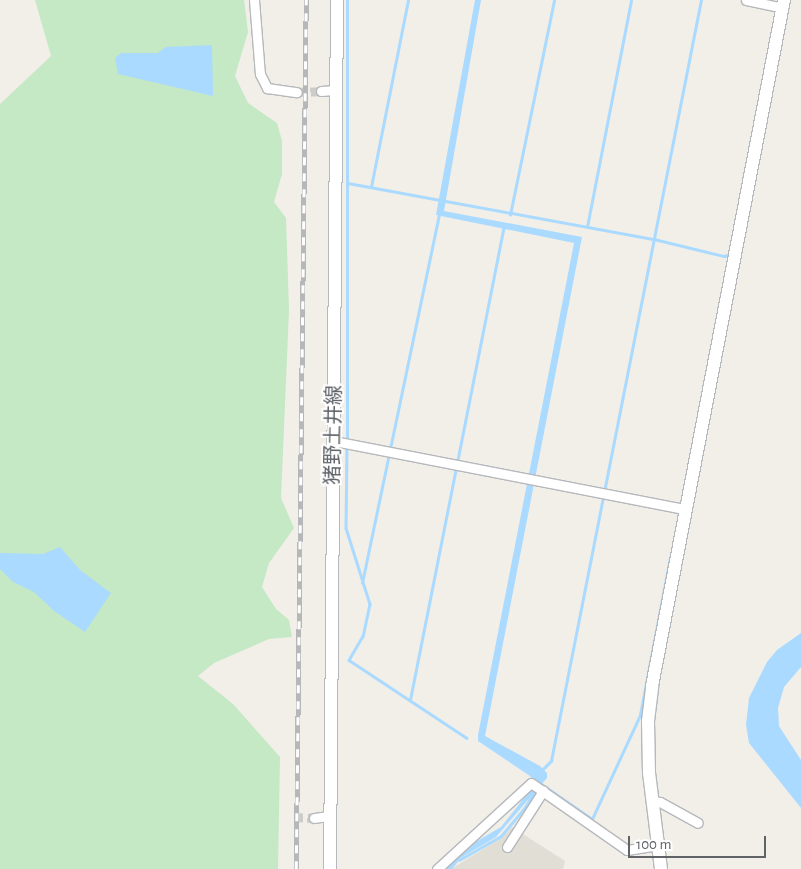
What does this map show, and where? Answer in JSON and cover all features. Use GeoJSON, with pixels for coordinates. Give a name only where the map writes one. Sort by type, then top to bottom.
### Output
{"type":"FeatureCollection","features":[{"type":"Feature","properties":{"kind":"street"},"geometry":{"type":"LineString","coordinates":[[254,0],[260,74],[267,88],[297,92]]}},
{"type":"Feature","properties":{"kind":"street","name":"猪野土井線"},"geometry":{"type":"LineString","coordinates":[[330,869],[337,0]]}},
{"type":"Feature","properties":{"kind":"street"},"geometry":{"type":"LineString","coordinates":[[661,869],[652,801],[648,721],[652,686],[684,509],[784,4],[746,0]]}},
{"type":"Feature","properties":{"kind":"street"},"geometry":{"type":"LineString","coordinates":[[321,91],[337,90]]}},
{"type":"Feature","properties":{"kind":"street"},"geometry":{"type":"LineString","coordinates":[[334,441],[684,509]]}},
{"type":"Feature","properties":{"kind":"street"},"geometry":{"type":"LineString","coordinates":[[437,869],[532,783],[627,850],[657,845]]}},
{"type":"Feature","properties":{"kind":"street"},"geometry":{"type":"LineString","coordinates":[[507,847],[541,790]]}},
{"type":"Feature","properties":{"kind":"street"},"geometry":{"type":"LineString","coordinates":[[652,801],[698,823]]}},
{"type":"Feature","properties":{"kind":"street"},"geometry":{"type":"LineString","coordinates":[[314,818],[329,816]]}},
{"type":"Feature","properties":{"kind":"shaded area"},"geometry":{"type":"Polygon","coordinates":[[[512,827],[565,861],[563,869],[451,869],[501,838],[512,827]]]}},
{"type":"Feature","properties":{"kind":"green space"},"geometry":{"type":"Polygon","coordinates":[[[35,0],[244,0],[248,32],[235,76],[248,103],[277,123],[282,141],[282,174],[274,202],[286,218],[289,310],[281,498],[294,528],[269,563],[262,587],[276,609],[289,620],[292,637],[269,639],[214,663],[198,676],[233,704],[280,757],[278,869],[0,869],[0,104],[51,56],[35,0]]]}},
{"type":"Feature","properties":{"kind":"water"},"geometry":{"type":"Polygon","coordinates":[[[475,0],[481,0],[444,211],[582,237],[485,736],[540,766],[547,773],[547,778],[496,837],[462,857],[452,869],[443,869],[467,847],[501,827],[532,788],[533,782],[530,776],[478,741],[478,735],[574,243],[436,215],[475,0]]]}},
{"type":"Feature","properties":{"kind":"water"},"geometry":{"type":"Polygon","coordinates":[[[212,45],[213,96],[118,74],[115,58],[121,53],[158,53],[166,47],[212,45]]]}},
{"type":"Feature","properties":{"kind":"water"},"geometry":{"type":"Polygon","coordinates":[[[60,547],[80,570],[111,593],[85,632],[54,611],[34,592],[13,582],[0,569],[0,553],[43,554],[60,547]]]}},
{"type":"Feature","properties":{"kind":"water"},"geometry":{"type":"Polygon","coordinates":[[[801,633],[801,667],[784,687],[778,708],[779,726],[801,760],[801,808],[749,743],[746,725],[749,698],[767,662],[777,650],[801,633]]]}},
{"type":"Feature","properties":{"kind":"waterway"},"geometry":{"type":"LineString","coordinates":[[347,0],[347,441]]}},
{"type":"Feature","properties":{"kind":"waterway"},"geometry":{"type":"LineString","coordinates":[[371,187],[408,0]]}},
{"type":"Feature","properties":{"kind":"waterway"},"geometry":{"type":"LineString","coordinates":[[510,215],[554,0]]}},
{"type":"Feature","properties":{"kind":"waterway"},"geometry":{"type":"LineString","coordinates":[[587,227],[631,0]]}},
{"type":"Feature","properties":{"kind":"waterway"},"geometry":{"type":"LineString","coordinates":[[542,770],[551,761],[701,0]]}},
{"type":"Feature","properties":{"kind":"waterway"},"geometry":{"type":"LineString","coordinates":[[348,183],[654,239],[724,256],[730,254]]}},
{"type":"Feature","properties":{"kind":"waterway"},"geometry":{"type":"LineString","coordinates":[[390,449],[439,215]]}},
{"type":"Feature","properties":{"kind":"waterway"},"geometry":{"type":"LineString","coordinates":[[410,700],[504,226]]}},
{"type":"Feature","properties":{"kind":"waterway"},"geometry":{"type":"LineString","coordinates":[[347,446],[346,528],[370,604],[363,636],[349,660],[467,738]]}},
{"type":"Feature","properties":{"kind":"waterway"},"geometry":{"type":"LineString","coordinates":[[362,583],[389,454]]}},
{"type":"Feature","properties":{"kind":"waterway"},"geometry":{"type":"LineString","coordinates":[[540,783],[592,819],[640,715],[670,558]]}},
{"type":"Feature","properties":{"kind":"waterway"},"geometry":{"type":"LineString","coordinates":[[459,860],[501,836],[524,809],[536,789]]}},
{"type":"Feature","properties":{"kind":"tunnel"},"geometry":{"type":"LineString","coordinates":[[297,92],[321,91]]}},
{"type":"Feature","properties":{"kind":"tunnel"},"geometry":{"type":"LineString","coordinates":[[294,817],[314,818]]}},
{"type":"Feature","properties":{"kind":"railway"},"geometry":{"type":"LineString","coordinates":[[296,869],[306,0]]}}]}
